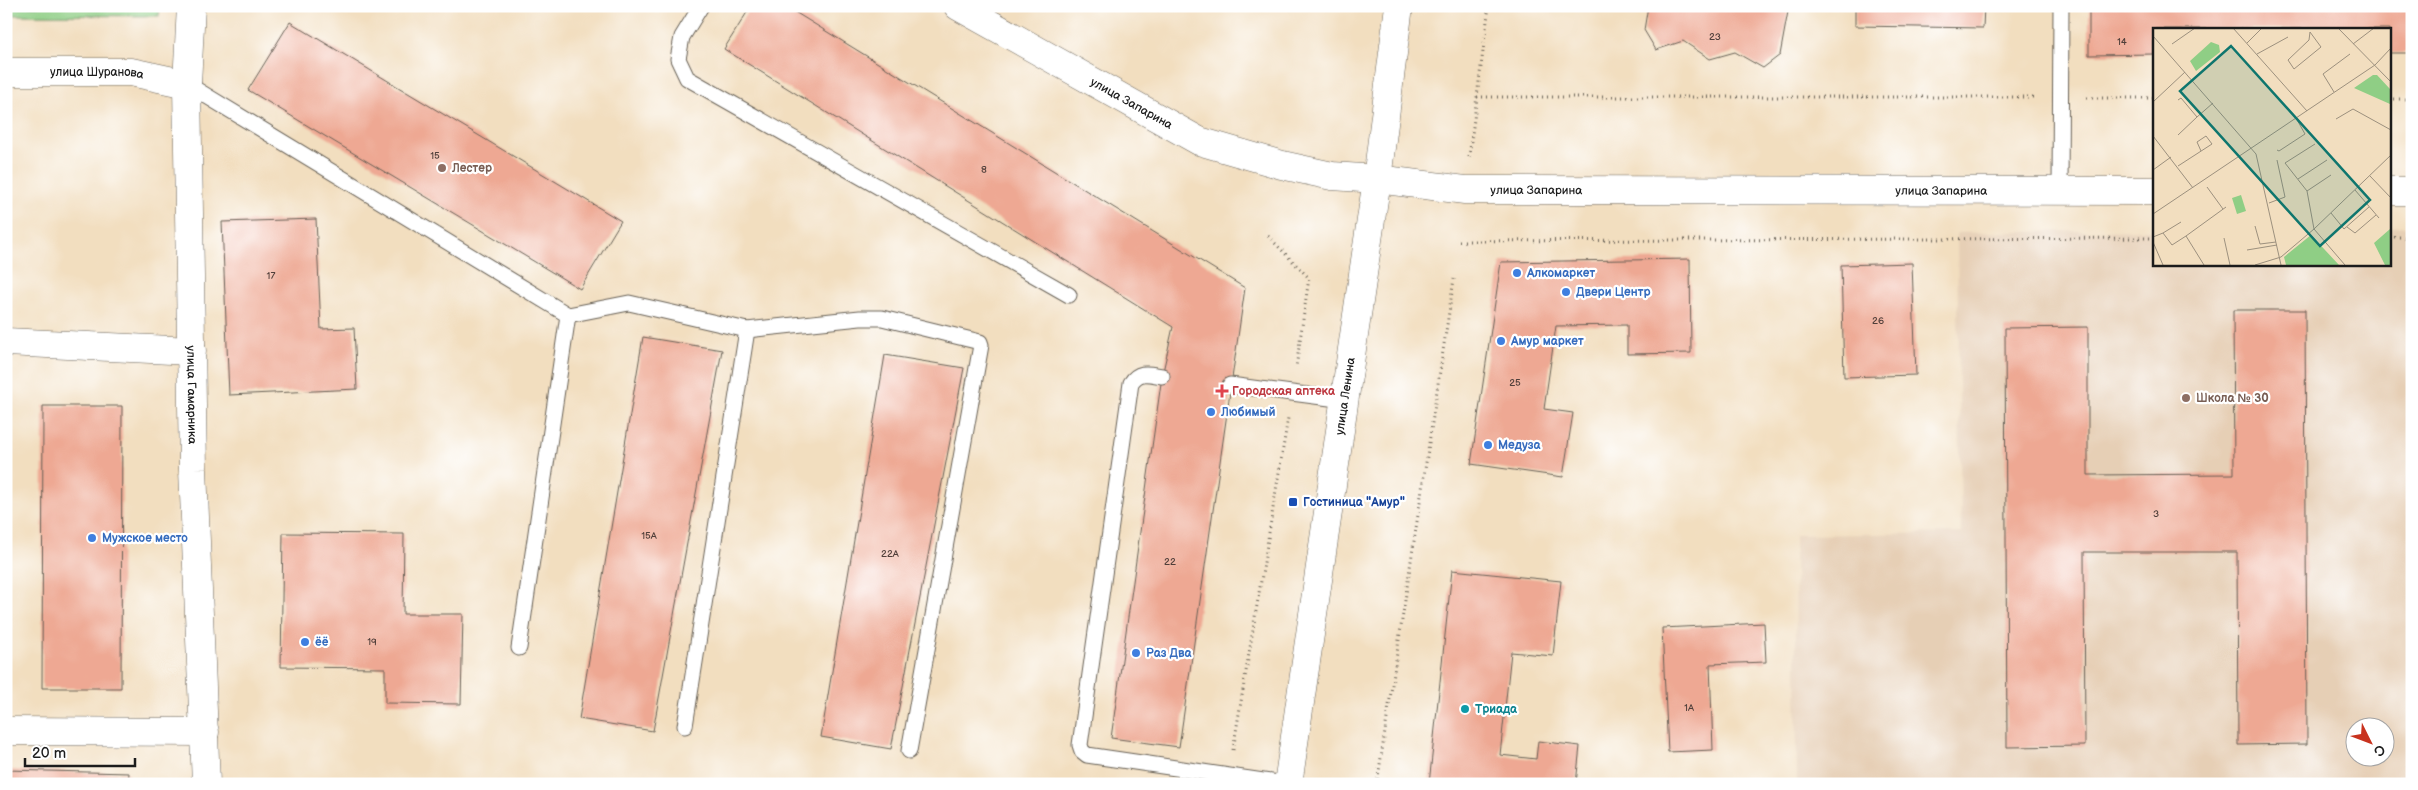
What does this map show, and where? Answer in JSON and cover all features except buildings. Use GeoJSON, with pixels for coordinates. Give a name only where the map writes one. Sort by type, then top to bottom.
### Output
{"type":"FeatureCollection","features":[{"type":"Feature","properties":{"kind":"main road","name":"улица Гамарника"},"geometry":{"type":"LineString","coordinates":[[191,6],[187,84],[193,469],[206,784]]}},
{"type":"Feature","properties":{"kind":"main road","name":"улица Запарина"},"geometry":{"type":"LineString","coordinates":[[958,6],[1199,141],[1282,165],[1332,176],[1377,179],[1465,190],[2153,191]]}},
{"type":"Feature","properties":{"kind":"main road","name":"улица Ленина"},"geometry":{"type":"LineString","coordinates":[[1286,784],[1345,400],[1377,179],[1399,6]]}},
{"type":"Feature","properties":{"kind":"main road","name":"улица Шуранова"},"geometry":{"type":"LineString","coordinates":[[6,72],[131,72],[187,84]]}},
{"type":"Feature","properties":{"kind":"main road"},"geometry":{"type":"LineString","coordinates":[[2390,191],[2412,191]]}},
{"type":"Feature","properties":{"kind":"main road"},"geometry":{"type":"LineString","coordinates":[[6,342],[192,351]]}},
{"type":"Feature","properties":{"kind":"main road"},"geometry":{"type":"LineString","coordinates":[[6,731],[205,732]]}},
{"type":"Feature","properties":{"kind":"lane"},"geometry":{"type":"LineString","coordinates":[[701,6],[682,37],[678,60],[686,78],[1069,295]]}},
{"type":"Feature","properties":{"kind":"lane"},"geometry":{"type":"LineString","coordinates":[[2060,6],[2060,190]]}},
{"type":"Feature","properties":{"kind":"lane"},"geometry":{"type":"LineString","coordinates":[[187,84],[568,315],[629,304],[747,330],[860,318],[882,318],[975,339],[982,345],[909,751]]}},
{"type":"Feature","properties":{"kind":"lane"},"geometry":{"type":"LineString","coordinates":[[519,648],[568,315]]}},
{"type":"Feature","properties":{"kind":"lane"},"geometry":{"type":"LineString","coordinates":[[686,726],[747,330]]}},
{"type":"Feature","properties":{"kind":"lane"},"geometry":{"type":"LineString","coordinates":[[1162,376],[1141,373],[1135,376],[1131,383],[1080,745],[1082,751],[1087,755],[1286,784]]}},
{"type":"Feature","properties":{"kind":"lane"},"geometry":{"type":"LineString","coordinates":[[1230,385],[1345,400]]}},
{"type":"Feature","properties":{"kind":"path"},"geometry":{"type":"LineString","coordinates":[[1468,162],[1489,6]]}},
{"type":"Feature","properties":{"kind":"path"},"geometry":{"type":"LineString","coordinates":[[1477,97],[2153,98]]}},
{"type":"Feature","properties":{"kind":"path"},"geometry":{"type":"LineString","coordinates":[[2390,99],[2412,99]]}},
{"type":"Feature","properties":{"kind":"path"},"geometry":{"type":"LineString","coordinates":[[1229,776],[1309,278],[1268,236]]}},
{"type":"Feature","properties":{"kind":"path"},"geometry":{"type":"LineString","coordinates":[[2390,237],[2412,237]]}},
{"type":"Feature","properties":{"kind":"path"},"geometry":{"type":"LineString","coordinates":[[1459,241],[2153,238]]}},
{"type":"Feature","properties":{"kind":"path"},"geometry":{"type":"LineString","coordinates":[[1377,784],[1454,279]]}},
{"type":"Feature","properties":{"kind":"shaded area","name":"Школа № 30"},"geometry":{"type":"Polygon","coordinates":[[[2412,226],[2412,784],[1797,784],[1795,535],[1961,533],[1957,233],[2153,230],[2153,265],[2390,265],[2390,227],[2412,226]]]}},
{"type":"Feature","properties":{"kind":"green space"},"geometry":{"type":"Polygon","coordinates":[[[6,6],[160,6],[159,16],[6,15],[6,6]]]}},
{"type":"Feature","properties":{"kind":"place","name":"Лестер"},"geometry":{"type":"Point","coordinates":[442,168]}},
{"type":"Feature","properties":{"kind":"place","name":"Алкомаркет"},"geometry":{"type":"Point","coordinates":[1517,273]}},
{"type":"Feature","properties":{"kind":"place","name":"Двери Центр"},"geometry":{"type":"Point","coordinates":[1566,292]}},
{"type":"Feature","properties":{"kind":"place","name":"Амур маркет"},"geometry":{"type":"Point","coordinates":[1501,341]}},
{"type":"Feature","properties":{"kind":"place","name":"Городская аптека"},"geometry":{"type":"Point","coordinates":[1222,391]}},
{"type":"Feature","properties":{"kind":"place","name":"Школа № 30"},"geometry":{"type":"Point","coordinates":[2186,398]}},
{"type":"Feature","properties":{"kind":"place","name":"Любимый"},"geometry":{"type":"Point","coordinates":[1211,412]}},
{"type":"Feature","properties":{"kind":"place","name":"Медуза"},"geometry":{"type":"Point","coordinates":[1488,445]}},
{"type":"Feature","properties":{"kind":"place","name":"Гостиница \"Амур\""},"geometry":{"type":"Point","coordinates":[1293,502]}},
{"type":"Feature","properties":{"kind":"place","name":"Мужское место"},"geometry":{"type":"Point","coordinates":[92,538]}},
{"type":"Feature","properties":{"kind":"place","name":"ёё"},"geometry":{"type":"Point","coordinates":[305,642]}},
{"type":"Feature","properties":{"kind":"place","name":"Раз Два"},"geometry":{"type":"Point","coordinates":[1136,653]}},
{"type":"Feature","properties":{"kind":"place","name":"Триада"},"geometry":{"type":"Point","coordinates":[1465,709]}}]}
